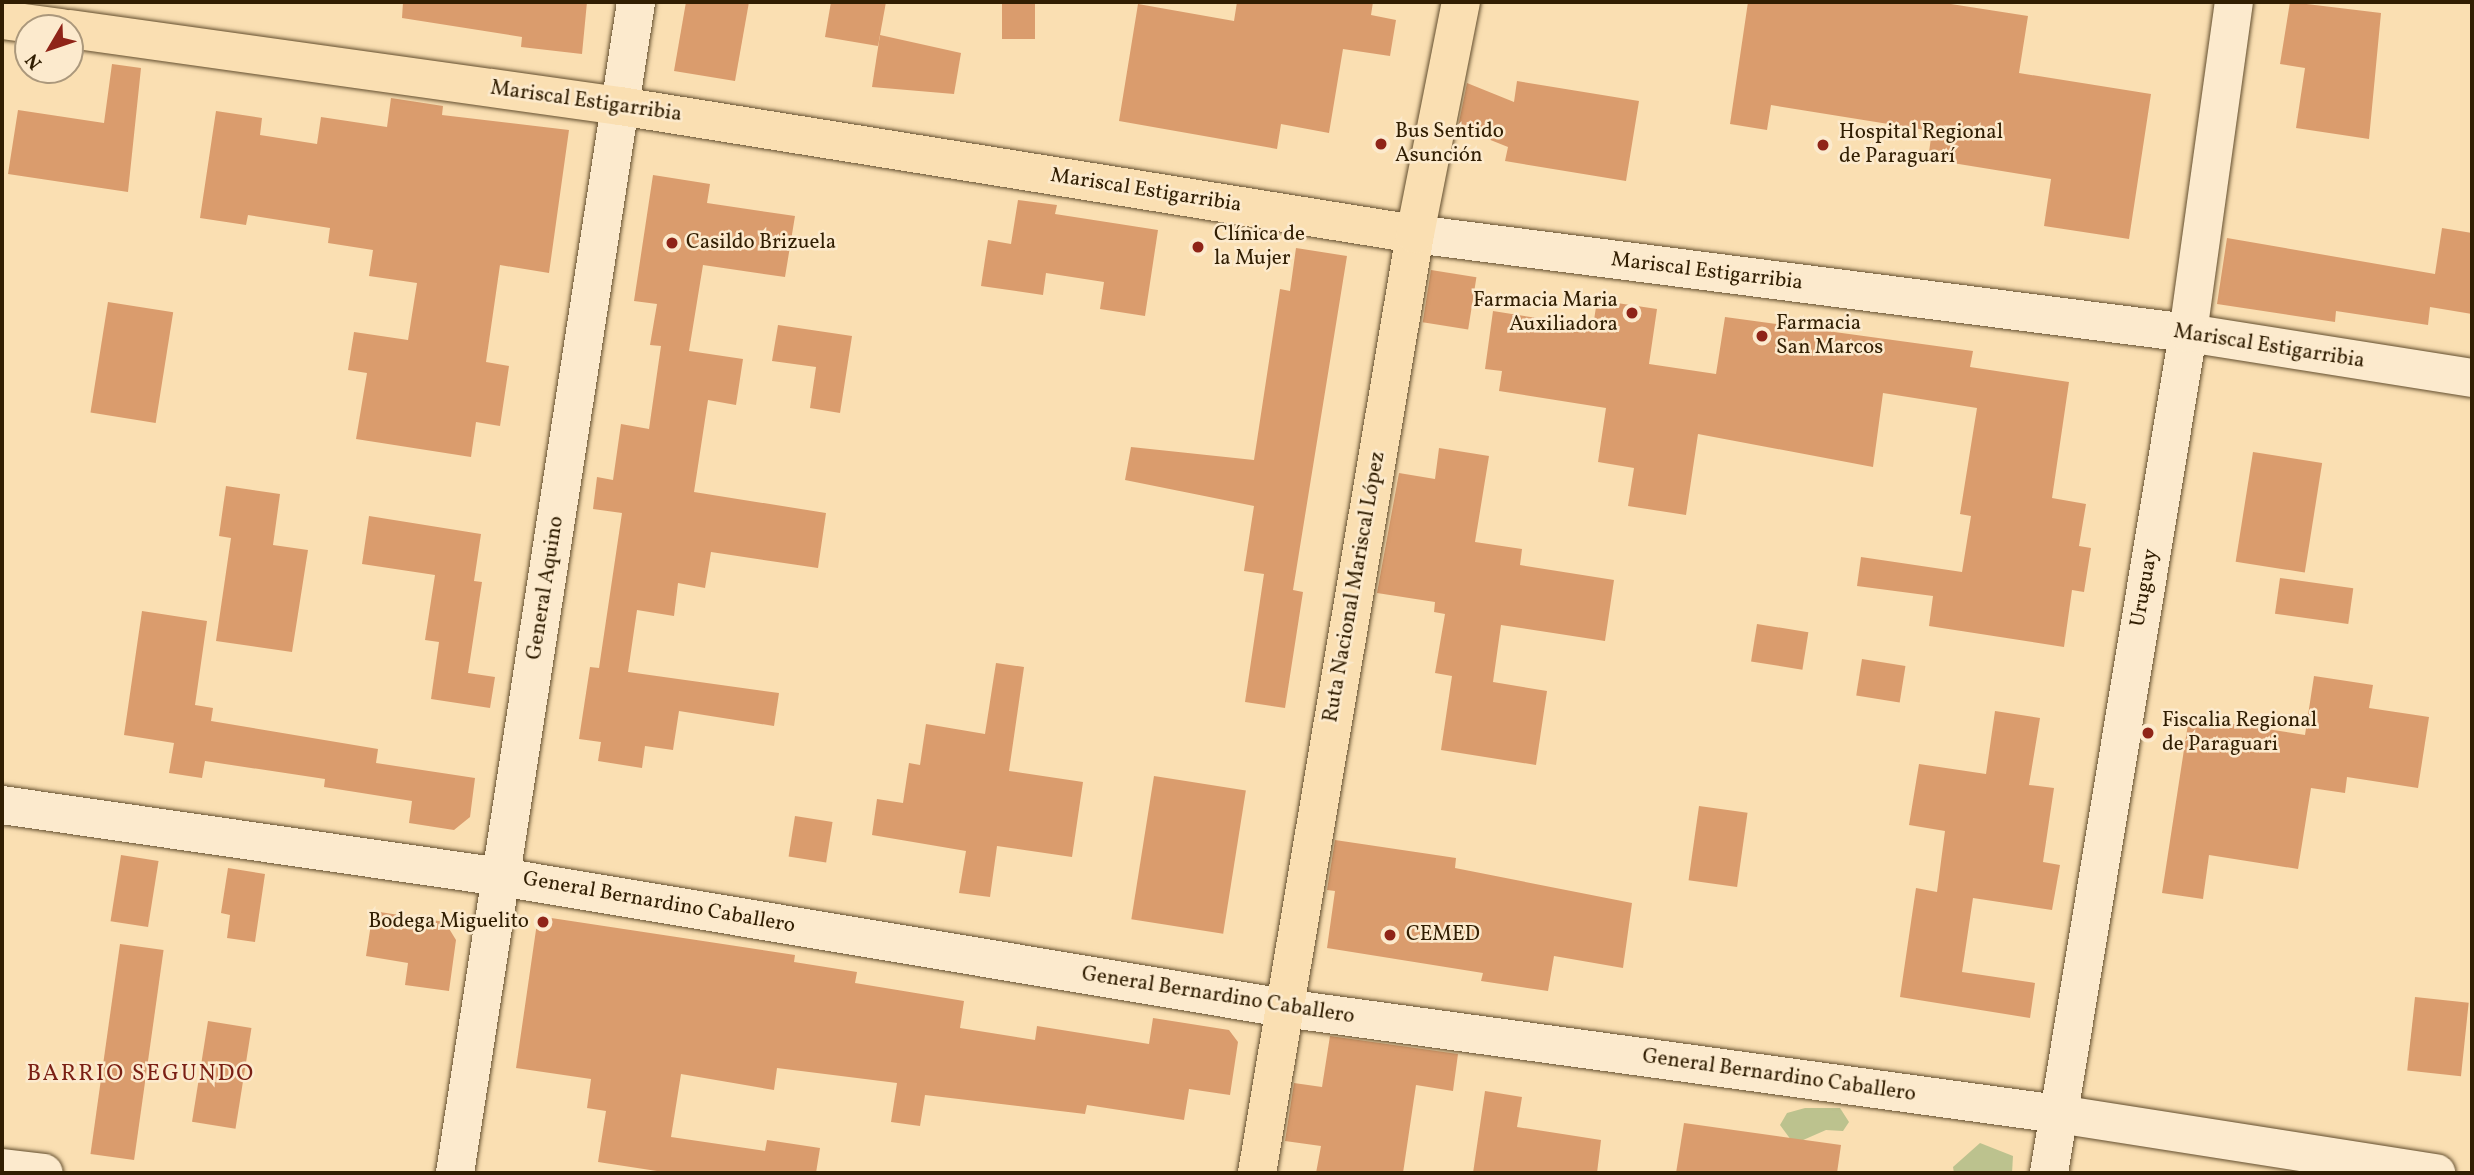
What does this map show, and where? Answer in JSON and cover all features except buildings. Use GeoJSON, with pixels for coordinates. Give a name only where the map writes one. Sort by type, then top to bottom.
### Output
{"type":"FeatureCollection","features":[{"type":"Feature","properties":{"kind":"main road","name":"Ruta Nacional Mariscal López"},"geometry":{"type":"LineString","coordinates":[[1257,1173],[1415,234],[1461,2]]}},
{"type":"Feature","properties":{"kind":"main road","name":"Mariscal Estigarribia"},"geometry":{"type":"LineString","coordinates":[[84,31],[620,106],[1415,234]]}},
{"type":"Feature","properties":{"kind":"street","name":"General Aquino"},"geometry":{"type":"LineString","coordinates":[[455,1173],[636,2]]}},
{"type":"Feature","properties":{"kind":"street","name":"Uruguay"},"geometry":{"type":"LineString","coordinates":[[2049,1173],[2188,333],[2234,2]]}},
{"type":"Feature","properties":{"kind":"street","name":"Mariscal Estigarribia"},"geometry":{"type":"LineString","coordinates":[[1415,234],[2188,333],[2472,378]]}},
{"type":"Feature","properties":{"kind":"street","name":"General Bernardino Caballero"},"geometry":{"type":"LineString","coordinates":[[2,805],[501,877],[1283,1008],[2058,1114],[2437,1173]]}},
{"type":"Feature","properties":{"kind":"street"},"geometry":{"type":"LineString","coordinates":[[2,1168],[44,1173]]}},
{"type":"Feature","properties":{"kind":"green space"},"geometry":{"type":"Polygon","coordinates":[[[1805,1108],[1840,1108],[1849,1122],[1843,1131],[1826,1130],[1794,1144],[1780,1125],[1787,1113],[1805,1108]]]}},
{"type":"Feature","properties":{"kind":"green space"},"geometry":{"type":"Polygon","coordinates":[[[1980,1143],[2013,1156],[2012,1173],[1954,1173],[1953,1167],[1980,1143]]]}},
{"type":"Feature","properties":{"kind":"place","name":"Bus Sentido Asunción"},"geometry":{"type":"Point","coordinates":[1381,144]}},
{"type":"Feature","properties":{"kind":"place","name":"Hospital Regional de Paraguarí"},"geometry":{"type":"Point","coordinates":[1823,145]}},
{"type":"Feature","properties":{"kind":"place","name":"Casildo Brizuela"},"geometry":{"type":"Point","coordinates":[672,243]}},
{"type":"Feature","properties":{"kind":"place","name":"Clínica de la Mujer"},"geometry":{"type":"Point","coordinates":[1198,247]}},
{"type":"Feature","properties":{"kind":"place","name":"Farmacia Maria Auxiliadora"},"geometry":{"type":"Point","coordinates":[1632,313]}},
{"type":"Feature","properties":{"kind":"place","name":"Farmacia San Marcos"},"geometry":{"type":"Point","coordinates":[1762,336]}},
{"type":"Feature","properties":{"kind":"place","name":"Fiscalia Regional de Paraguari"},"geometry":{"type":"Point","coordinates":[2148,733]}},
{"type":"Feature","properties":{"kind":"place","name":"Bodega Miguelito"},"geometry":{"type":"Point","coordinates":[543,922]}},
{"type":"Feature","properties":{"kind":"place","name":"CEMED"},"geometry":{"type":"Point","coordinates":[1390,935]}},
{"type":"Feature","properties":{"kind":"district","name":"BARRIO SEGUNDO"},"geometry":{"type":"Point","coordinates":[141,1074]}}]}
